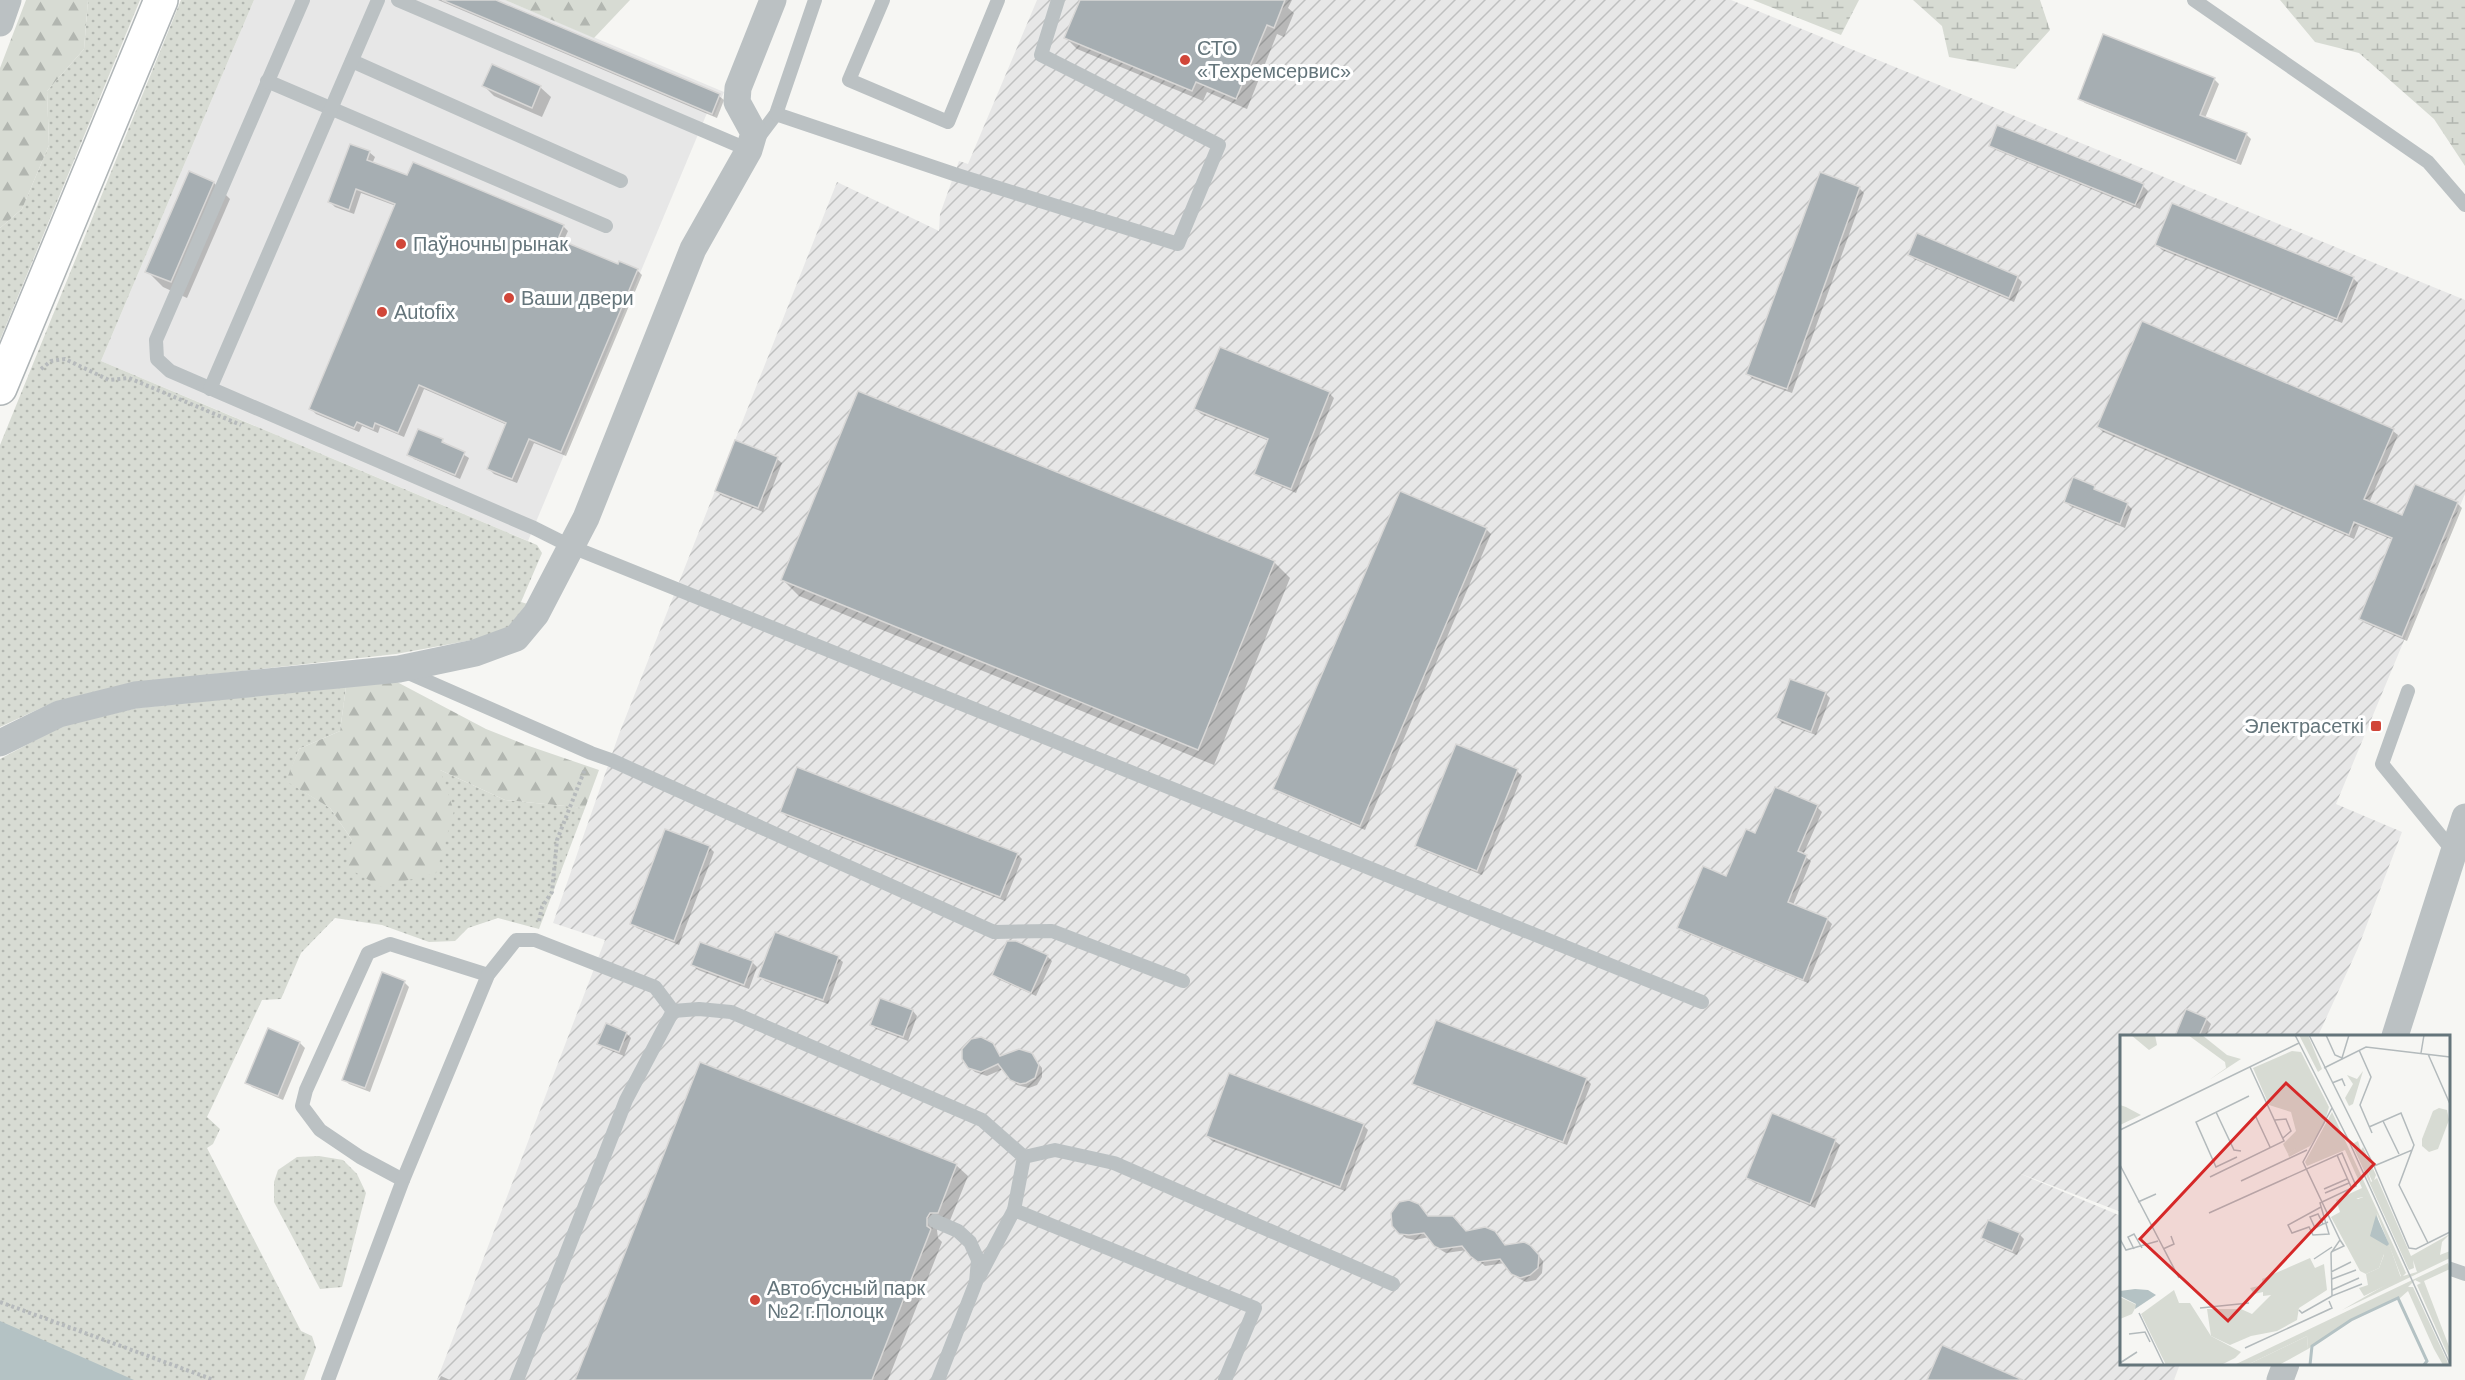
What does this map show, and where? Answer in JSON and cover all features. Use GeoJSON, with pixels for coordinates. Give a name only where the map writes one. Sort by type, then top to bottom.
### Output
{"type":"FeatureCollection","features":[{"type":"Feature","properties":{"kind":"main road"},"geometry":{"type":"LineString","coordinates":[[0,388],[161,0]]}},
{"type":"Feature","properties":{"kind":"street"},"geometry":{"type":"LineString","coordinates":[[0,23],[8,0]]}},
{"type":"Feature","properties":{"kind":"street"},"geometry":{"type":"LineString","coordinates":[[0,742],[59,714],[135,695],[399,669],[476,653],[516,638],[536,614],[586,518],[693,249],[749,150],[754,133],[737,102],[738,88],[774,0]]}},
{"type":"Feature","properties":{"kind":"street"},"geometry":{"type":"LineString","coordinates":[[2395,1035],[2465,817]]}},
{"type":"Feature","properties":{"kind":"street"},"geometry":{"type":"LineString","coordinates":[[2280,1380],[2286,1365]]}},
{"type":"Feature","properties":{"kind":"lane"},"geometry":{"type":"LineString","coordinates":[[303,0],[156,340],[157,359],[170,371],[534,528],[572,547],[1702,1002]]}},
{"type":"Feature","properties":{"kind":"lane"},"geometry":{"type":"LineString","coordinates":[[210,389],[378,0]]}},
{"type":"Feature","properties":{"kind":"lane"},"geometry":{"type":"LineString","coordinates":[[398,0],[749,150],[776,114],[815,0]]}},
{"type":"Feature","properties":{"kind":"lane"},"geometry":{"type":"LineString","coordinates":[[883,0],[849,80],[948,122],[998,0]]}},
{"type":"Feature","properties":{"kind":"lane"},"geometry":{"type":"LineString","coordinates":[[776,114],[954,174],[1178,244],[1218,146],[1041,55],[1058,0]]}},
{"type":"Feature","properties":{"kind":"lane"},"geometry":{"type":"LineString","coordinates":[[2194,0],[2428,162],[2465,205]]}},
{"type":"Feature","properties":{"kind":"lane"},"geometry":{"type":"LineString","coordinates":[[352,61],[621,182]]}},
{"type":"Feature","properties":{"kind":"lane"},"geometry":{"type":"LineString","coordinates":[[267,81],[606,226]]}},
{"type":"Feature","properties":{"kind":"lane"},"geometry":{"type":"LineString","coordinates":[[399,669],[610,760],[994,932],[1052,931],[1183,981]]}},
{"type":"Feature","properties":{"kind":"lane"},"geometry":{"type":"LineString","coordinates":[[2408,691],[2382,764],[2453,851]]}},
{"type":"Feature","properties":{"kind":"lane"},"geometry":{"type":"LineString","coordinates":[[328,1380],[403,1180],[488,975],[502,954],[516,940],[535,940],[655,987],[673,1011]]}},
{"type":"Feature","properties":{"kind":"lane"},"geometry":{"type":"LineString","coordinates":[[403,1180],[320,1130],[302,1106],[306,1090],[368,953],[390,944],[488,975]]}},
{"type":"Feature","properties":{"kind":"lane"},"geometry":{"type":"LineString","coordinates":[[673,1011],[699,1009],[731,1012],[982,1120],[1024,1157]]}},
{"type":"Feature","properties":{"kind":"lane"},"geometry":{"type":"LineString","coordinates":[[517,1380],[626,1100],[673,1011]]}},
{"type":"Feature","properties":{"kind":"lane"},"geometry":{"type":"LineString","coordinates":[[1024,1157],[1055,1150],[1114,1163],[1393,1284]]}},
{"type":"Feature","properties":{"kind":"lane"},"geometry":{"type":"LineString","coordinates":[[938,1380],[976,1282],[1014,1210],[1024,1157]]}},
{"type":"Feature","properties":{"kind":"lane"},"geometry":{"type":"LineString","coordinates":[[1014,1210],[1255,1308],[1226,1380]]}},
{"type":"Feature","properties":{"kind":"lane"},"geometry":{"type":"LineString","coordinates":[[935,1221],[958,1231],[970,1242],[978,1260],[976,1282]]}},
{"type":"Feature","properties":{"kind":"lane"},"geometry":{"type":"LineString","coordinates":[[2450,1269],[2465,1274]]}},
{"type":"Feature","properties":{"kind":"path"},"geometry":{"type":"LineString","coordinates":[[38,371],[51,361],[65,359],[109,380],[129,378],[250,429]]}},
{"type":"Feature","properties":{"kind":"path"},"geometry":{"type":"LineString","coordinates":[[535,940],[542,907],[552,892],[557,840],[591,753]]}},
{"type":"Feature","properties":{"kind":"path"},"geometry":{"type":"LineString","coordinates":[[0,1302],[214,1380]]}},
{"type":"Feature","properties":{"kind":"shaded area","name":"Паўночны рынак"},"geometry":{"type":"Polygon","coordinates":[[[254,0],[505,0],[724,92],[714,116],[707,113],[528,541],[101,361],[254,0]]]}},
{"type":"Feature","properties":{"kind":"shaded area"},"geometry":{"type":"Polygon","coordinates":[[[1037,0],[1731,0],[2465,300],[2465,494],[2336,804],[2402,832],[2358,948],[2318,1035],[2120,1035],[2120,1212],[2016,1172],[2120,1216],[2120,1365],[2180,1365],[2174,1380],[437,1380],[605,940],[553,923],[619,734],[837,182],[939,231],[940,214],[959,161],[968,164],[1037,0]]]}},
{"type":"Feature","properties":{"kind":"shaded area"},"geometry":{"type":"Polygon","coordinates":[[[0,1321],[134,1380],[0,1380],[0,1321]]]}},
{"type":"Feature","properties":{"kind":"green space"},"geometry":{"type":"Polygon","coordinates":[[[26,0],[88,0],[84,49],[47,91],[49,145],[22,209],[0,228],[0,68],[26,0]]]}},
{"type":"Feature","properties":{"kind":"green space"},"geometry":{"type":"Polygon","coordinates":[[[88,0],[140,0],[0,340],[0,228],[22,209],[49,145],[47,91],[84,49],[88,0]]]}},
{"type":"Feature","properties":{"kind":"green space"},"geometry":{"type":"Polygon","coordinates":[[[181,0],[254,0],[101,361],[537,545],[542,553],[521,602],[531,605],[512,628],[483,638],[396,654],[134,683],[54,702],[0,727],[0,445],[181,0]]]}},
{"type":"Feature","properties":{"kind":"green space"},"geometry":{"type":"Polygon","coordinates":[[[505,0],[630,0],[594,38],[505,0]]]}},
{"type":"Feature","properties":{"kind":"green space"},"geometry":{"type":"Polygon","coordinates":[[[1753,0],[1859,0],[1841,35],[1753,0]]]}},
{"type":"Feature","properties":{"kind":"green space"},"geometry":{"type":"Polygon","coordinates":[[[1913,0],[2040,0],[2050,30],[2015,69],[1949,57],[1942,26],[1913,0]]]}},
{"type":"Feature","properties":{"kind":"green space"},"geometry":{"type":"Polygon","coordinates":[[[2280,0],[2465,0],[2465,166],[2434,119],[2359,53],[2315,42],[2280,0]]]}},
{"type":"Feature","properties":{"kind":"green space"},"geometry":{"type":"Polygon","coordinates":[[[397,682],[486,729],[599,770],[585,808],[505,800],[440,770],[454,811],[436,873],[381,887],[346,867],[352,840],[330,808],[286,781],[299,749],[340,731],[346,687],[397,682]]]}},
{"type":"Feature","properties":{"kind":"green space"},"geometry":{"type":"Polygon","coordinates":[[[346,687],[340,731],[299,749],[287,781],[330,808],[352,840],[440,770],[505,800],[585,808],[539,929],[498,918],[468,928],[455,941],[429,942],[382,925],[335,918],[301,953],[281,999],[262,1000],[207,1117],[220,1129],[213,1144],[207,1148],[301,1331],[312,1336],[316,1348],[304,1380],[0,1380],[0,759],[62,726],[137,708],[346,687]]]}},
{"type":"Feature","properties":{"kind":"green space"},"geometry":{"type":"Polygon","coordinates":[[[319,1156],[343,1160],[357,1174],[366,1193],[342,1287],[320,1289],[274,1202],[274,1182],[278,1170],[297,1157],[319,1156]]]}},
{"type":"Feature","properties":{"kind":"building"},"geometry":{"type":"Polygon","coordinates":[[[442,0],[496,0],[720,94],[712,114],[442,0]]]}},
{"type":"Feature","properties":{"kind":"building","name":"СТО «Техремсервис»"},"geometry":{"type":"Polygon","coordinates":[[[1080,0],[1285,0],[1274,28],[1267,25],[1236,99],[1196,82],[1192,91],[1064,38],[1080,0]]]}},
{"type":"Feature","properties":{"kind":"building"},"geometry":{"type":"Polygon","coordinates":[[[2103,34],[2215,78],[2200,115],[2247,133],[2236,161],[2078,99],[2103,34]]]}},
{"type":"Feature","properties":{"kind":"building"},"geometry":{"type":"Polygon","coordinates":[[[492,64],[541,86],[532,108],[482,86],[492,64]]]}},
{"type":"Feature","properties":{"kind":"building"},"geometry":{"type":"Polygon","coordinates":[[[1997,125],[2144,184],[2135,205],[1989,146],[1997,125]]]}},
{"type":"Feature","properties":{"kind":"building"},"geometry":{"type":"Polygon","coordinates":[[[350,144],[370,151],[367,160],[407,175],[413,162],[564,225],[558,239],[618,264],[619,261],[638,269],[561,452],[529,439],[512,479],[487,469],[506,423],[419,385],[398,433],[375,423],[373,429],[357,422],[354,428],[309,409],[395,204],[356,189],[349,210],[328,202],[350,144]]]}},
{"type":"Feature","properties":{"kind":"building"},"geometry":{"type":"Polygon","coordinates":[[[189,171],[214,182],[171,282],[145,272],[189,171]]]}},
{"type":"Feature","properties":{"kind":"building"},"geometry":{"type":"Polygon","coordinates":[[[1820,172],[1860,187],[1787,389],[1746,374],[1820,172]]]}},
{"type":"Feature","properties":{"kind":"building"},"geometry":{"type":"Polygon","coordinates":[[[2172,203],[2354,277],[2337,319],[2155,245],[2172,203]]]}},
{"type":"Feature","properties":{"kind":"building"},"geometry":{"type":"Polygon","coordinates":[[[1917,233],[2018,276],[2009,298],[1908,255],[1917,233]]]}},
{"type":"Feature","properties":{"kind":"building"},"geometry":{"type":"Polygon","coordinates":[[[2142,321],[2394,429],[2364,499],[2402,515],[2415,484],[2458,502],[2402,637],[2359,619],[2392,538],[2354,522],[2349,535],[2097,427],[2142,321]]]}},
{"type":"Feature","properties":{"kind":"building"},"geometry":{"type":"Polygon","coordinates":[[[1220,347],[1330,392],[1291,489],[1254,474],[1268,439],[1194,409],[1220,347]]]}},
{"type":"Feature","properties":{"kind":"building"},"geometry":{"type":"Polygon","coordinates":[[[858,391],[1275,561],[1198,750],[781,580],[858,391]]]}},
{"type":"Feature","properties":{"kind":"building"},"geometry":{"type":"Polygon","coordinates":[[[418,429],[443,439],[442,442],[465,452],[455,475],[407,455],[418,429]]]}},
{"type":"Feature","properties":{"kind":"building"},"geometry":{"type":"Polygon","coordinates":[[[735,440],[778,457],[758,508],[715,491],[735,440]]]}},
{"type":"Feature","properties":{"kind":"building"},"geometry":{"type":"Polygon","coordinates":[[[2073,477],[2095,486],[2094,489],[2128,503],[2120,524],[2064,502],[2073,477]]]}},
{"type":"Feature","properties":{"kind":"building"},"geometry":{"type":"Polygon","coordinates":[[[1400,491],[1487,528],[1360,826],[1273,789],[1400,491]]]}},
{"type":"Feature","properties":{"kind":"building"},"geometry":{"type":"Polygon","coordinates":[[[1790,679],[1826,692],[1811,732],[1776,718],[1790,679]]]}},
{"type":"Feature","properties":{"kind":"building"},"geometry":{"type":"Polygon","coordinates":[[[1456,744],[1518,769],[1477,871],[1415,846],[1456,744]]]}},
{"type":"Feature","properties":{"kind":"building"},"geometry":{"type":"Polygon","coordinates":[[[797,767],[1018,853],[1000,897],[780,812],[797,767]]]}},
{"type":"Feature","properties":{"kind":"building"},"geometry":{"type":"Polygon","coordinates":[[[1775,787],[1818,805],[1798,851],[1807,855],[1788,902],[1828,918],[1803,980],[1677,928],[1703,866],[1726,876],[1746,829],[1755,833],[1775,787]]]}},
{"type":"Feature","properties":{"kind":"building"},"geometry":{"type":"Polygon","coordinates":[[[665,829],[710,846],[674,941],[630,924],[665,829]]]}},
{"type":"Feature","properties":{"kind":"building"},"geometry":{"type":"Polygon","coordinates":[[[775,932],[839,956],[823,1000],[758,977],[775,932]]]}},
{"type":"Feature","properties":{"kind":"building"},"geometry":{"type":"Polygon","coordinates":[[[1007,941],[1016,941],[1048,955],[1031,993],[992,975],[1007,941]]]}},
{"type":"Feature","properties":{"kind":"building"},"geometry":{"type":"Polygon","coordinates":[[[700,942],[753,961],[744,985],[691,965],[700,942]]]}},
{"type":"Feature","properties":{"kind":"building"},"geometry":{"type":"Polygon","coordinates":[[[382,972],[405,981],[365,1088],[342,1080],[382,972]]]}},
{"type":"Feature","properties":{"kind":"building"},"geometry":{"type":"Polygon","coordinates":[[[880,998],[913,1010],[903,1037],[870,1025],[880,998]]]}},
{"type":"Feature","properties":{"kind":"building"},"geometry":{"type":"Polygon","coordinates":[[[2186,1009],[2207,1018],[2199,1035],[2175,1035],[2186,1009]]]}},
{"type":"Feature","properties":{"kind":"building"},"geometry":{"type":"Polygon","coordinates":[[[1436,1020],[1587,1078],[1563,1142],[1412,1084],[1436,1020]]]}},
{"type":"Feature","properties":{"kind":"building"},"geometry":{"type":"Polygon","coordinates":[[[606,1023],[627,1032],[619,1052],[597,1044],[606,1023]]]}},
{"type":"Feature","properties":{"kind":"building"},"geometry":{"type":"Polygon","coordinates":[[[268,1028],[300,1042],[278,1096],[245,1083],[268,1028]]]}},
{"type":"Feature","properties":{"kind":"building"},"geometry":{"type":"Polygon","coordinates":[[[981,1037],[993,1043],[1000,1056],[1019,1049],[1032,1053],[1039,1065],[1035,1078],[1020,1084],[1010,1080],[998,1064],[981,1072],[968,1068],[962,1059],[962,1049],[971,1039],[981,1037]]]}},
{"type":"Feature","properties":{"kind":"building","name":"Автобусный парк №2 г.Полоцк"},"geometry":{"type":"Polygon","coordinates":[[[700,1062],[957,1164],[938,1213],[930,1213],[927,1218],[927,1226],[931,1229],[872,1380],[575,1380],[700,1062]]]}},
{"type":"Feature","properties":{"kind":"building"},"geometry":{"type":"Polygon","coordinates":[[[1229,1073],[1364,1124],[1340,1187],[1206,1136],[1229,1073]]]}},
{"type":"Feature","properties":{"kind":"building"},"geometry":{"type":"Polygon","coordinates":[[[1772,1113],[1836,1139],[1810,1204],[1746,1178],[1772,1113]]]}},
{"type":"Feature","properties":{"kind":"building"},"geometry":{"type":"Polygon","coordinates":[[[1409,1200],[1419,1204],[1428,1216],[1453,1216],[1466,1231],[1485,1227],[1495,1231],[1505,1245],[1524,1242],[1530,1245],[1539,1255],[1538,1268],[1530,1275],[1520,1278],[1511,1274],[1500,1259],[1478,1262],[1462,1246],[1440,1249],[1434,1246],[1424,1233],[1399,1234],[1392,1226],[1391,1213],[1399,1202],[1409,1200]]]}},
{"type":"Feature","properties":{"kind":"building"},"geometry":{"type":"Polygon","coordinates":[[[1988,1220],[2020,1233],[2012,1251],[1981,1238],[1988,1220]]]}},
{"type":"Feature","properties":{"kind":"building"},"geometry":{"type":"Polygon","coordinates":[[[1942,1345],[2023,1380],[1927,1380],[1942,1345]]]}},
{"type":"Feature","properties":{"kind":"place","name":"СТО «Техремсервис»"},"geometry":{"type":"Point","coordinates":[1185,60]}},
{"type":"Feature","properties":{"kind":"place","name":"Паўночны рынак"},"geometry":{"type":"Point","coordinates":[401,244]}},
{"type":"Feature","properties":{"kind":"place","name":"Ваши двери"},"geometry":{"type":"Point","coordinates":[509,298]}},
{"type":"Feature","properties":{"kind":"place","name":"Autofix"},"geometry":{"type":"Point","coordinates":[382,312]}},
{"type":"Feature","properties":{"kind":"place","name":"Электрасеткі"},"geometry":{"type":"Point","coordinates":[2376,726]}},
{"type":"Feature","properties":{"kind":"place","name":"Автобусный парк №2 г.Полоцк"},"geometry":{"type":"Point","coordinates":[755,1300]}}]}
